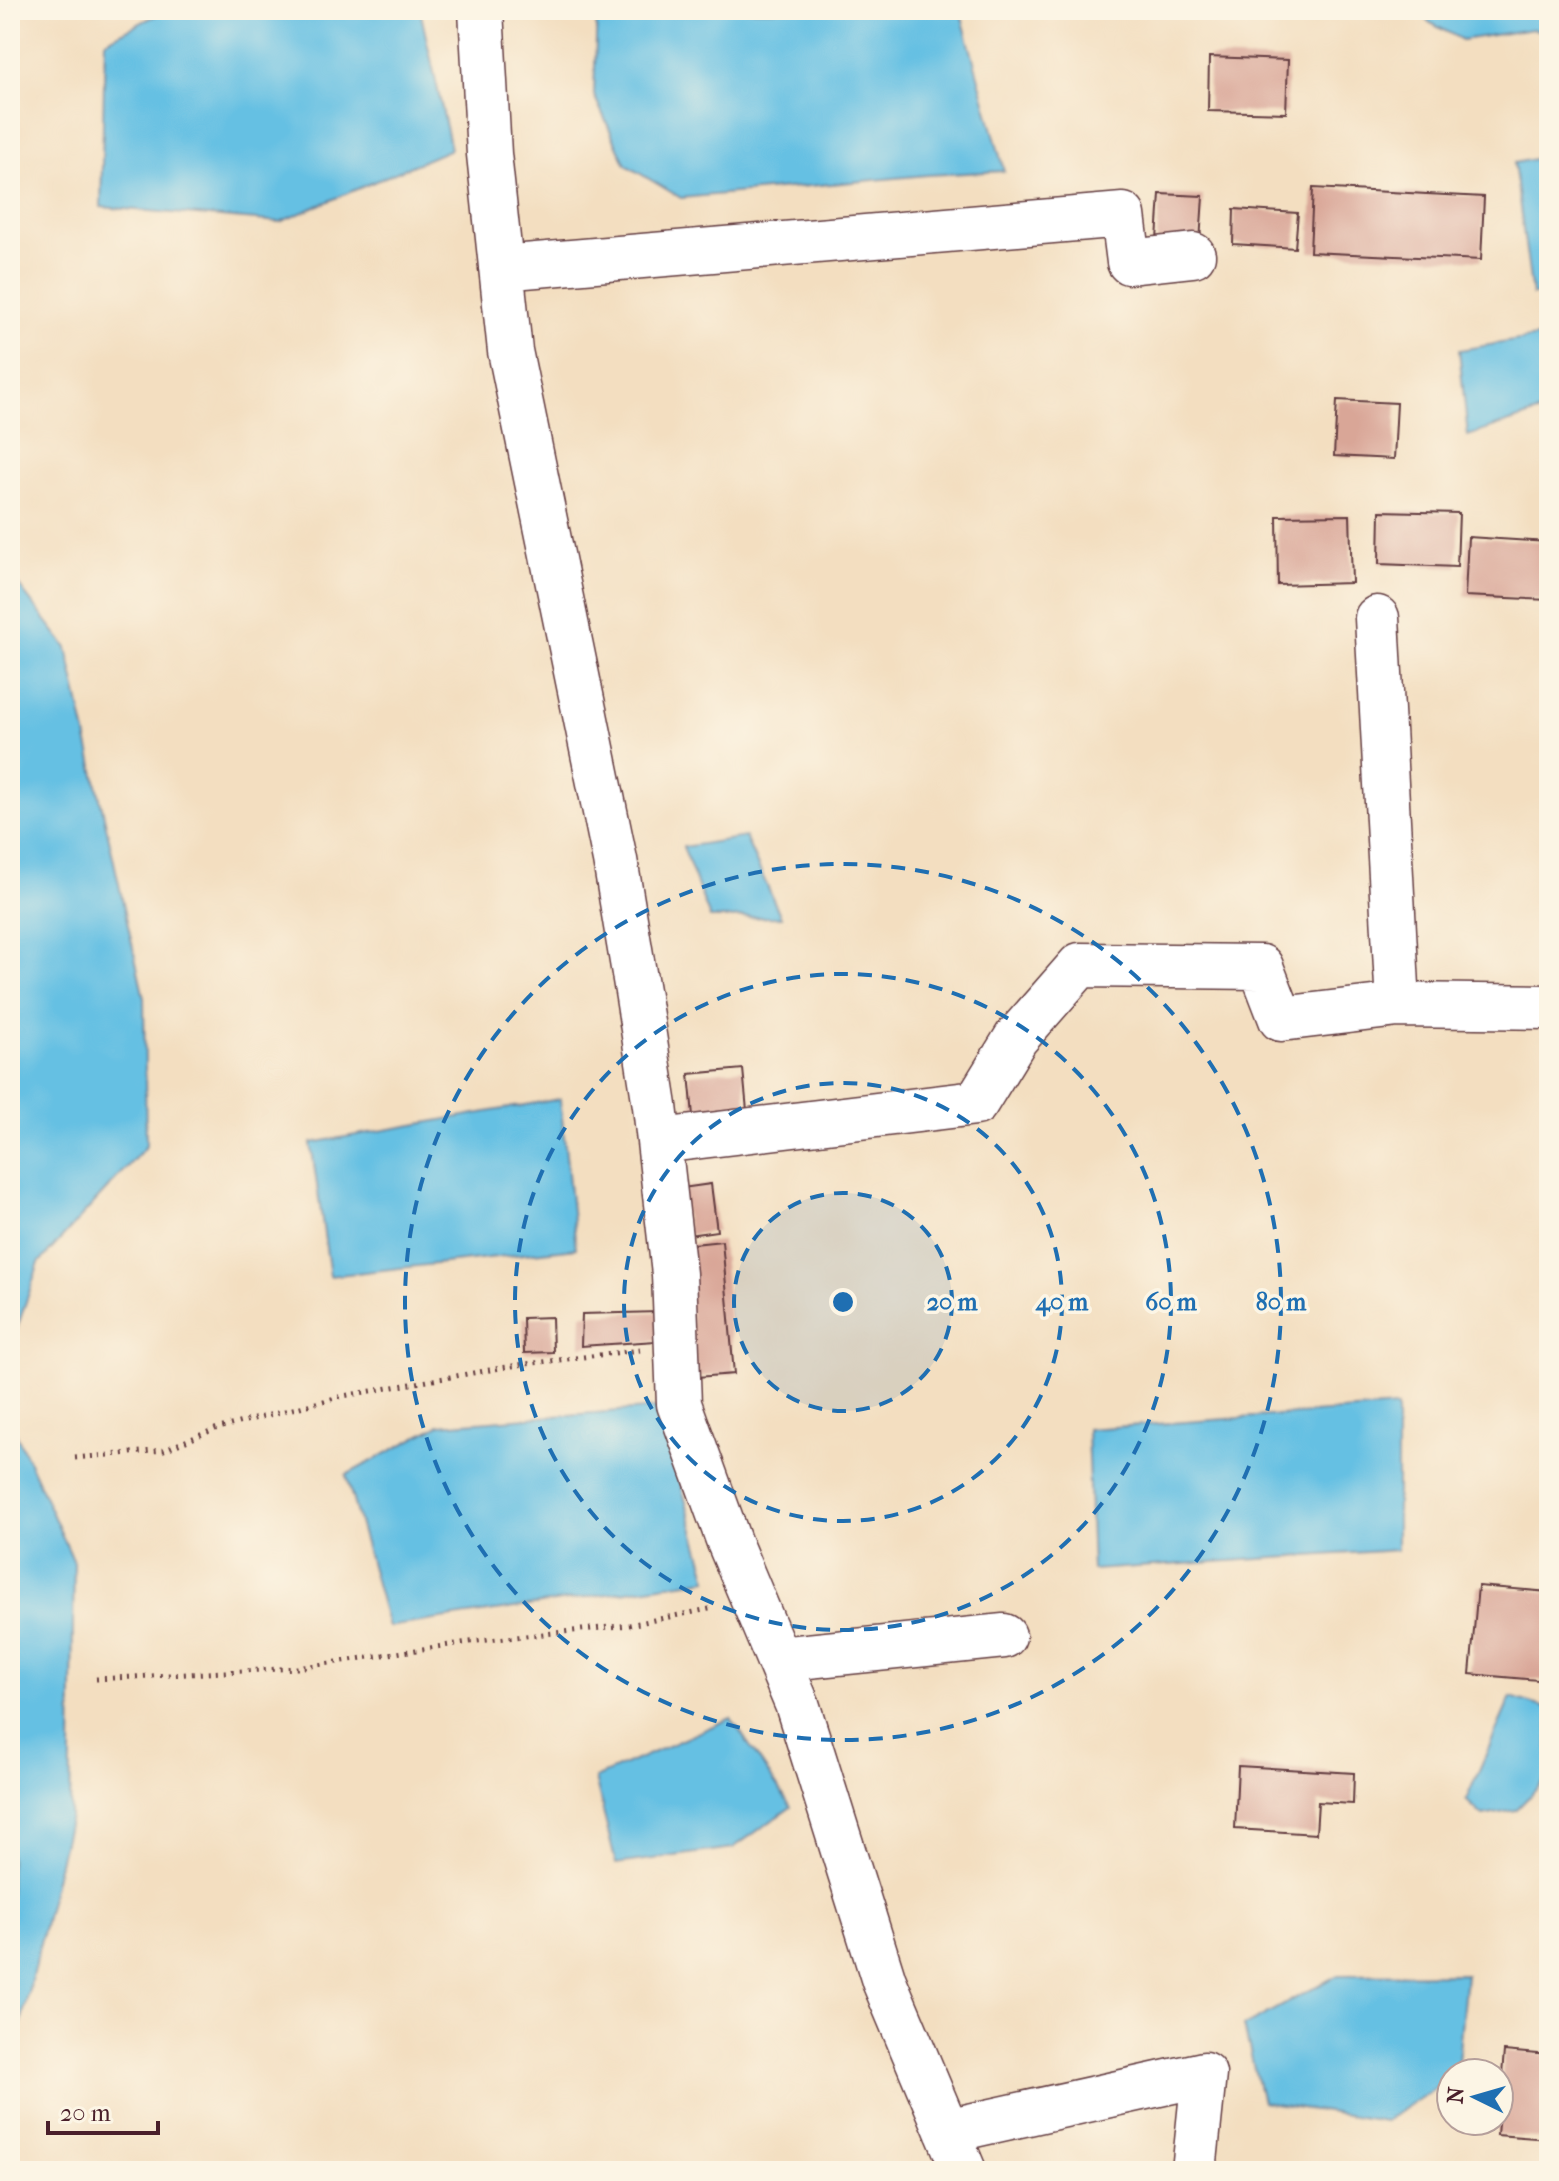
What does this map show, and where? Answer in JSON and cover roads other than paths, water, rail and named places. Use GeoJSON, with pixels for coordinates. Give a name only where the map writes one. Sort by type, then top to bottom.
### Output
{"type":"FeatureCollection","features":[{"type":"Feature","properties":{"kind":"street"},"geometry":{"type":"LineString","coordinates":[[481,10],[489,154],[513,366],[615,860],[660,1141],[674,1274],[679,1404],[729,1542],[797,1704],[884,1981],[964,2171]]}},
{"type":"Feature","properties":{"kind":"street"},"geometry":{"type":"LineString","coordinates":[[501,268],[1123,215],[1129,262],[1193,255]]}},
{"type":"Feature","properties":{"kind":"street"},"geometry":{"type":"LineString","coordinates":[[1377,618],[1398,1005]]}},
{"type":"Feature","properties":{"kind":"street"},"geometry":{"type":"LineString","coordinates":[[660,1141],[976,1103],[1016,1038],[1080,965],[1261,967],[1281,1019],[1398,1005],[1549,1007]]}},
{"type":"Feature","properties":{"kind":"street"},"geometry":{"type":"LineString","coordinates":[[778,1659],[1004,1636]]}},
{"type":"Feature","properties":{"kind":"street"},"geometry":{"type":"LineString","coordinates":[[947,2131],[1204,2074],[1194,2171]]}},
{"type":"Feature","properties":{"kind":"water"},"geometry":{"type":"Polygon","coordinates":[[[166,10],[420,10],[451,149],[280,222],[101,207],[105,41],[166,10]]]}},
{"type":"Feature","properties":{"kind":"water"},"geometry":{"type":"Polygon","coordinates":[[[597,10],[960,10],[1004,171],[927,175],[681,198],[626,165],[594,95],[597,10]]]}},
{"type":"Feature","properties":{"kind":"water"},"geometry":{"type":"Polygon","coordinates":[[[1424,10],[1549,10],[1549,32],[1532,29],[1462,40],[1427,21],[1424,10]]]}},
{"type":"Feature","properties":{"kind":"water"},"geometry":{"type":"Polygon","coordinates":[[[1549,156],[1549,295],[1532,295],[1514,163],[1549,156]]]}},
{"type":"Feature","properties":{"kind":"water"},"geometry":{"type":"Polygon","coordinates":[[[1549,335],[1549,409],[1468,436],[1459,350],[1549,335]]]}},
{"type":"Feature","properties":{"kind":"water"},"geometry":{"type":"Polygon","coordinates":[[[10,574],[67,648],[144,998],[146,1146],[39,1263],[10,1349],[10,574]]]}},
{"type":"Feature","properties":{"kind":"water"},"geometry":{"type":"Polygon","coordinates":[[[745,837],[781,917],[710,918],[683,847],[745,837]]]}},
{"type":"Feature","properties":{"kind":"water"},"geometry":{"type":"Polygon","coordinates":[[[560,1099],[576,1248],[330,1276],[311,1143],[560,1099]]]}},
{"type":"Feature","properties":{"kind":"water"},"geometry":{"type":"Polygon","coordinates":[[[1397,1407],[1397,1550],[1092,1570],[1087,1429],[1397,1407]]]}},
{"type":"Feature","properties":{"kind":"water"},"geometry":{"type":"Polygon","coordinates":[[[659,1408],[708,1579],[388,1627],[346,1475],[439,1425],[659,1408]]]}},
{"type":"Feature","properties":{"kind":"water"},"geometry":{"type":"Polygon","coordinates":[[[10,1420],[74,1562],[70,1816],[10,2070],[10,1420]]]}},
{"type":"Feature","properties":{"kind":"water"},"geometry":{"type":"Polygon","coordinates":[[[1511,1697],[1549,1709],[1548,1777],[1516,1810],[1483,1816],[1466,1800],[1511,1697]]]}},
{"type":"Feature","properties":{"kind":"water"},"geometry":{"type":"Polygon","coordinates":[[[731,1718],[791,1807],[733,1848],[616,1864],[595,1778],[731,1718]]]}},
{"type":"Feature","properties":{"kind":"water"},"geometry":{"type":"Polygon","coordinates":[[[1466,1974],[1458,2057],[1435,2057],[1435,2088],[1385,2121],[1262,2102],[1244,2026],[1338,1975],[1466,1974]]]}}]}
